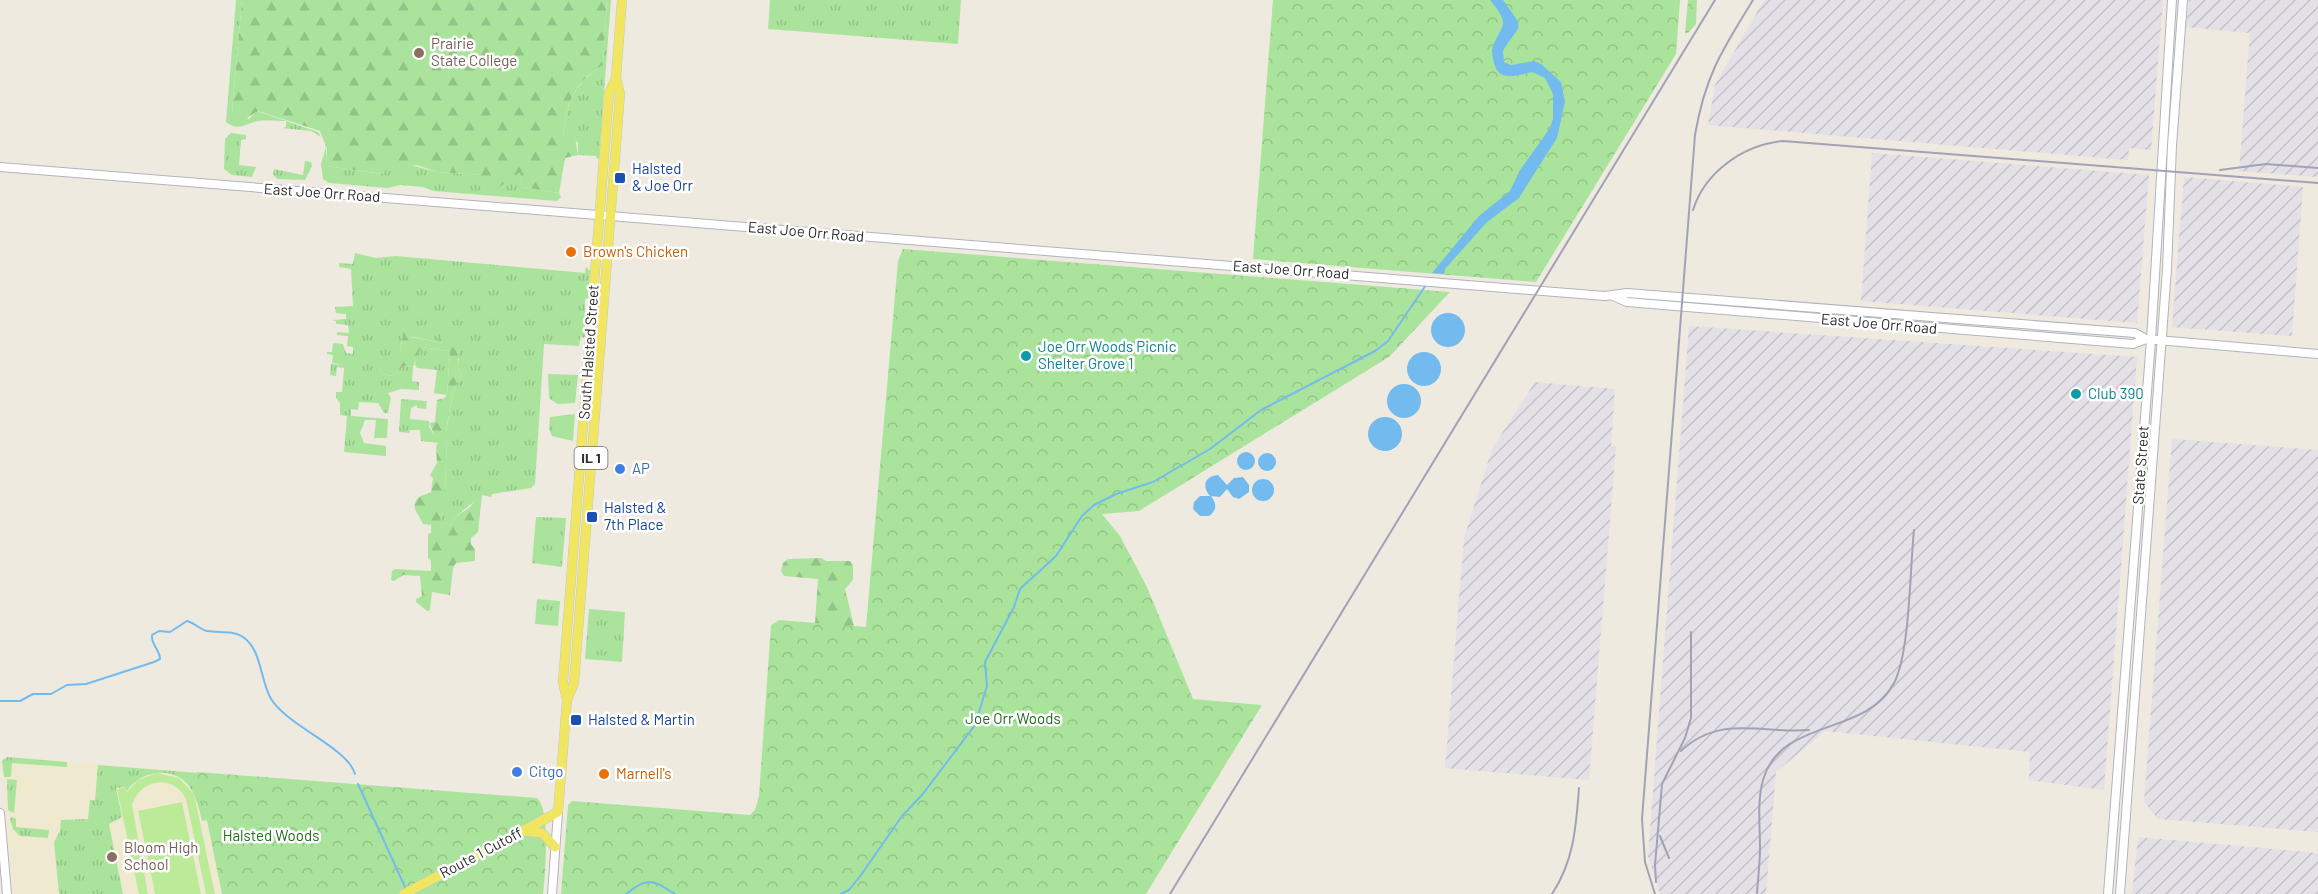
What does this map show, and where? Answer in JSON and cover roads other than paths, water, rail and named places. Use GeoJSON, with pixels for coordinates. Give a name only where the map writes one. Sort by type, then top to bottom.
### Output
{"type":"FeatureCollection","features":[{"type":"Feature","properties":{"kind":"main road","name":"South Halsted Street"},"geometry":{"type":"LineString","coordinates":[[567,700],[574,683],[611,216],[620,94],[616,78],[622,0]]}},
{"type":"Feature","properties":{"kind":"main road","name":"South Halsted Street"},"geometry":{"type":"LineString","coordinates":[[558,812],[567,700],[563,682],[599,215],[609,93],[616,78]]}},
{"type":"Feature","properties":{"kind":"main road","name":"Route 1 Cutoff"},"geometry":{"type":"LineString","coordinates":[[404,894],[558,812]]}},
{"type":"Feature","properties":{"kind":"main road"},"geometry":{"type":"LineString","coordinates":[[522,832],[542,833],[555,847]]}},
{"type":"Feature","properties":{"kind":"street","name":"State Street"},"geometry":{"type":"LineString","coordinates":[[2108,894],[2172,0]]}},
{"type":"Feature","properties":{"kind":"street","name":"State Street"},"geometry":{"type":"LineString","coordinates":[[2120,894],[2162,341],[2183,0]]}},
{"type":"Feature","properties":{"kind":"street","name":"East Joe Orr Road"},"geometry":{"type":"LineString","coordinates":[[0,167],[1613,296],[1627,293],[1912,314],[2135,333],[2148,340],[2318,354]]}},
{"type":"Feature","properties":{"kind":"street","name":"South Halsted Street"},"geometry":{"type":"LineString","coordinates":[[552,894],[558,812]]}},
{"type":"Feature","properties":{"kind":"street"},"geometry":{"type":"LineString","coordinates":[[0,813],[7,894]]}},
{"type":"Feature","properties":{"kind":"water"},"geometry":{"type":"Polygon","coordinates":[[[1490,0],[1503,0],[1518,23],[1517,31],[1503,51],[1504,62],[1511,65],[1534,61],[1541,64],[1561,82],[1565,102],[1557,138],[1519,198],[1487,222],[1445,269],[1444,274],[1432,273],[1479,216],[1510,191],[1520,170],[1550,128],[1553,119],[1553,94],[1545,78],[1532,72],[1516,76],[1504,75],[1496,68],[1492,50],[1503,21],[1490,0]]]}},
{"type":"Feature","properties":{"kind":"water"},"geometry":{"type":"Polygon","coordinates":[[[1448,313],[1460,318],[1465,330],[1460,342],[1448,347],[1436,342],[1431,330],[1436,318],[1448,313]]]}},
{"type":"Feature","properties":{"kind":"water"},"geometry":{"type":"Polygon","coordinates":[[[1424,352],[1436,357],[1441,369],[1436,381],[1424,386],[1412,381],[1407,369],[1412,357],[1424,352]]]}},
{"type":"Feature","properties":{"kind":"water"},"geometry":{"type":"Polygon","coordinates":[[[1404,384],[1416,389],[1421,401],[1416,413],[1404,418],[1392,413],[1387,401],[1392,389],[1404,384]]]}},
{"type":"Feature","properties":{"kind":"water"},"geometry":{"type":"Polygon","coordinates":[[[1385,417],[1397,422],[1402,434],[1397,446],[1385,451],[1373,446],[1368,434],[1373,422],[1385,417]]]}},
{"type":"Feature","properties":{"kind":"water"},"geometry":{"type":"Polygon","coordinates":[[[1242,452],[1250,452],[1255,457],[1253,468],[1242,470],[1237,465],[1237,457],[1242,452]]]}},
{"type":"Feature","properties":{"kind":"water"},"geometry":{"type":"Polygon","coordinates":[[[1263,453],[1271,453],[1276,458],[1274,469],[1263,471],[1258,466],[1258,458],[1263,453]]]}},
{"type":"Feature","properties":{"kind":"water"},"geometry":{"type":"Polygon","coordinates":[[[1218,475],[1227,485],[1234,478],[1243,477],[1249,485],[1249,492],[1239,499],[1233,497],[1227,489],[1220,497],[1211,496],[1215,504],[1214,511],[1209,516],[1200,516],[1193,509],[1194,502],[1200,496],[1210,496],[1205,486],[1206,482],[1210,477],[1218,475]]]}},
{"type":"Feature","properties":{"kind":"water"},"geometry":{"type":"Polygon","coordinates":[[[1263,479],[1271,482],[1274,490],[1271,498],[1263,501],[1255,498],[1252,490],[1255,482],[1263,479]]]}},
{"type":"Feature","properties":{"kind":"waterway"},"geometry":{"type":"LineString","coordinates":[[841,894],[849,890],[861,875],[902,816],[922,795],[975,725],[987,686],[985,662],[1014,607],[1020,589],[1056,556],[1082,516],[1094,505],[1116,494],[1153,482],[1210,449],[1261,410],[1375,351],[1388,341],[1426,285]]}},
{"type":"Feature","properties":{"kind":"waterway"},"geometry":{"type":"LineString","coordinates":[[0,701],[20,701],[33,694],[51,694],[67,685],[86,684],[154,662],[160,659],[152,635],[159,631],[170,632],[187,621],[207,631],[230,633],[243,637],[254,650],[267,691],[279,709],[341,755],[350,764],[355,774]]}},
{"type":"Feature","properties":{"kind":"waterway"},"geometry":{"type":"LineString","coordinates":[[358,784],[405,887]]}},
{"type":"Feature","properties":{"kind":"waterway"},"geometry":{"type":"LineString","coordinates":[[626,894],[639,885],[650,882],[661,885],[675,894]]}},
{"type":"Feature","properties":{"kind":"railway"},"geometry":{"type":"LineString","coordinates":[[1170,894],[1715,0]]}},
{"type":"Feature","properties":{"kind":"railway"},"geometry":{"type":"LineString","coordinates":[[1655,894],[1645,862],[1642,819],[1695,135],[1704,96],[1716,64],[1753,0]]}},
{"type":"Feature","properties":{"kind":"railway"},"geometry":{"type":"LineString","coordinates":[[1693,210],[1706,184],[1728,163],[1754,148],[1783,141],[2318,183]]}},
{"type":"Feature","properties":{"kind":"railway"},"geometry":{"type":"LineString","coordinates":[[2220,170],[2266,164],[2318,168]]}},
{"type":"Feature","properties":{"kind":"railway"},"geometry":{"type":"LineString","coordinates":[[1757,893],[1760,797],[1763,780],[1773,760],[1787,746],[1805,736],[1864,712],[1881,700],[1894,683],[1903,652],[1909,609],[1914,530]]}},
{"type":"Feature","properties":{"kind":"railway"},"geometry":{"type":"LineString","coordinates":[[1656,882],[1655,865],[1662,784],[1685,738],[1691,718],[1691,632]]}},
{"type":"Feature","properties":{"kind":"railway"},"geometry":{"type":"LineString","coordinates":[[1681,751],[1696,740],[1726,729],[1809,730]]}},
{"type":"Feature","properties":{"kind":"railway"},"geometry":{"type":"LineString","coordinates":[[1552,894],[1565,869],[1573,843],[1579,788]]}},
{"type":"Feature","properties":{"kind":"railway"},"geometry":{"type":"LineString","coordinates":[[1660,836],[1669,858]]}},
{"type":"Feature","properties":{"kind":"place","name":"Prairie State College"},"geometry":{"type":"Point","coordinates":[419,53]}},
{"type":"Feature","properties":{"kind":"place","name":"Halsted & Joe Orr"},"geometry":{"type":"Point","coordinates":[620,178]}},
{"type":"Feature","properties":{"kind":"place","name":"Brown's Chicken"},"geometry":{"type":"Point","coordinates":[571,252]}},
{"type":"Feature","properties":{"kind":"place","name":"Joe Orr Woods Picnic Shelter Grove 1"},"geometry":{"type":"Point","coordinates":[1026,356]}},
{"type":"Feature","properties":{"kind":"place","name":"Club 390"},"geometry":{"type":"Point","coordinates":[2076,394]}},
{"type":"Feature","properties":{"kind":"place","name":"AP"},"geometry":{"type":"Point","coordinates":[620,469]}},
{"type":"Feature","properties":{"kind":"place","name":"Halsted & 7th Place"},"geometry":{"type":"Point","coordinates":[592,517]}},
{"type":"Feature","properties":{"kind":"place","name":"Halsted & Martin"},"geometry":{"type":"Point","coordinates":[576,720]}},
{"type":"Feature","properties":{"kind":"place","name":"Citgo"},"geometry":{"type":"Point","coordinates":[517,772]}},
{"type":"Feature","properties":{"kind":"place","name":"Marnell's"},"geometry":{"type":"Point","coordinates":[604,774]}},
{"type":"Feature","properties":{"kind":"place","name":"Bloom High School"},"geometry":{"type":"Point","coordinates":[112,857]}},
{"type":"Feature","properties":{"kind":"park label","name":"Joe Orr Woods"},"geometry":{"type":"Point","coordinates":[1013,719]}},
{"type":"Feature","properties":{"kind":"park label","name":"Halsted Woods"},"geometry":{"type":"Point","coordinates":[271,836]}}]}
